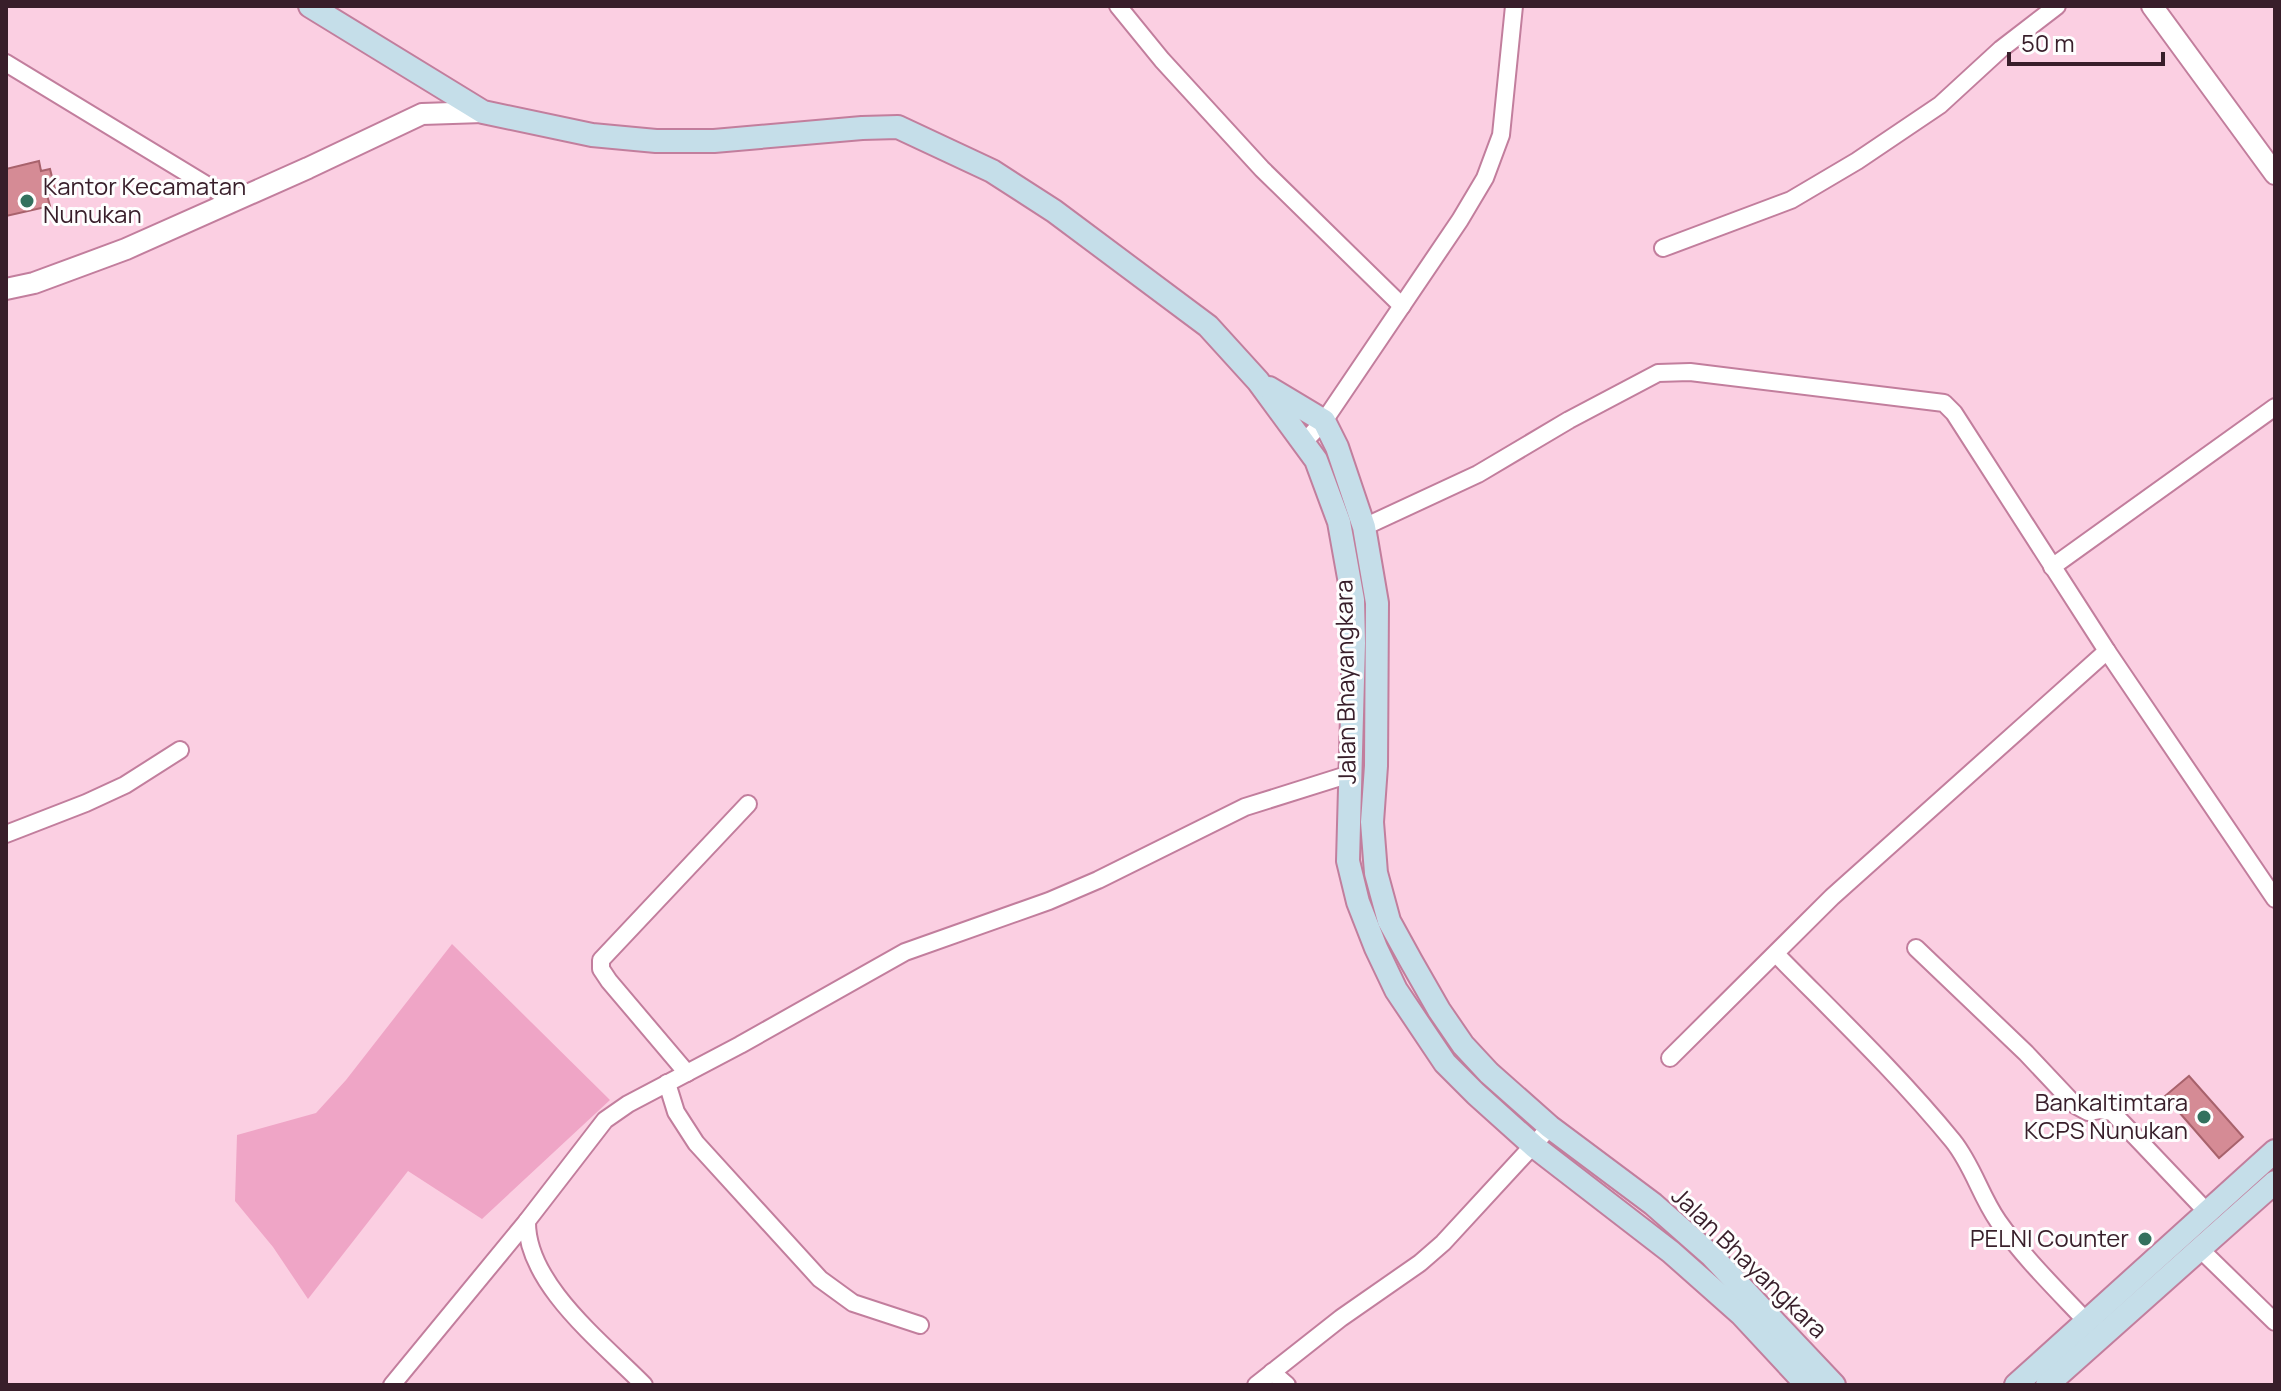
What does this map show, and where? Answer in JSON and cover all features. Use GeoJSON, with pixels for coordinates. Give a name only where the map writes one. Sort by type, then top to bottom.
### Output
{"type":"FeatureCollection","features":[{"type":"Feature","properties":{"kind":"main road"},"geometry":{"type":"LineString","coordinates":[[310,6],[483,112],[592,135],[656,141],[714,141],[898,127],[992,171],[1054,211],[1208,326],[1258,381],[1324,421]]}},
{"type":"Feature","properties":{"kind":"main road","name":"Jalan Bhayangkara"},"geometry":{"type":"LineString","coordinates":[[1258,381],[1316,460],[1339,522],[1353,600],[1348,861],[1358,902],[1396,990],[1445,1063],[1535,1147],[1671,1252],[1741,1314],[1807,1385]]}},
{"type":"Feature","properties":{"kind":"main road","name":"Jalan Bhayangkara"},"geometry":{"type":"LineString","coordinates":[[1324,421],[1337,447],[1364,527],[1377,603],[1376,766],[1372,822],[1376,873],[1389,921],[1439,1010],[1463,1045],[1489,1073],[1550,1127],[1653,1204],[1711,1255],[1834,1385]]}},
{"type":"Feature","properties":{"kind":"main road"},"geometry":{"type":"LineString","coordinates":[[2043,1379],[2087,1322],[2275,1151]]}},
{"type":"Feature","properties":{"kind":"main road"},"geometry":{"type":"LineString","coordinates":[[2016,1385],[2043,1379],[2275,1182]]}},
{"type":"Feature","properties":{"kind":"street"},"geometry":{"type":"LineString","coordinates":[[1118,6],[1162,60],[1262,169],[1402,306]]}},
{"type":"Feature","properties":{"kind":"street"},"geometry":{"type":"LineString","coordinates":[[1304,442],[1324,421],[1485,178],[1501,135],[1514,6]]}},
{"type":"Feature","properties":{"kind":"street"},"geometry":{"type":"LineString","coordinates":[[1663,248],[1791,200],[1857,161],[1940,105],[2001,49],[2057,6]]}},
{"type":"Feature","properties":{"kind":"street"},"geometry":{"type":"LineString","coordinates":[[2152,6],[2275,174]]}},
{"type":"Feature","properties":{"kind":"street"},"geometry":{"type":"LineString","coordinates":[[6,63],[233,201]]}},
{"type":"Feature","properties":{"kind":"street"},"geometry":{"type":"LineString","coordinates":[[6,289],[34,283],[126,249],[422,114],[483,112]]}},
{"type":"Feature","properties":{"kind":"street"},"geometry":{"type":"LineString","coordinates":[[1364,527],[1478,474],[1658,373],[1672,371],[1944,403],[1954,413],[2107,651],[2275,899]]}},
{"type":"Feature","properties":{"kind":"street"},"geometry":{"type":"LineString","coordinates":[[2052,567],[2275,407]]}},
{"type":"Feature","properties":{"kind":"street"},"geometry":{"type":"LineString","coordinates":[[1670,1058],[1832,897],[2107,651]]}},
{"type":"Feature","properties":{"kind":"street"},"geometry":{"type":"LineString","coordinates":[[6,834],[125,785],[180,750]]}},
{"type":"Feature","properties":{"kind":"street"},"geometry":{"type":"LineString","coordinates":[[392,1385],[569,1168],[594,1130],[628,1104],[925,943],[1049,901],[1245,807],[1350,774]]}},
{"type":"Feature","properties":{"kind":"street"},"geometry":{"type":"LineString","coordinates":[[687,1073],[609,981],[601,969],[601,960],[748,804]]}},
{"type":"Feature","properties":{"kind":"street"},"geometry":{"type":"LineString","coordinates":[[1916,948],[2026,1053],[2075,1105],[2088,1112],[2112,1112],[2208,1213]]}},
{"type":"Feature","properties":{"kind":"street"},"geometry":{"type":"LineString","coordinates":[[1776,954],[1884,1063],[1946,1133],[1974,1172],[1996,1219],[2024,1256],[2087,1322]]}},
{"type":"Feature","properties":{"kind":"street"},"geometry":{"type":"LineString","coordinates":[[667,1083],[676,1112],[696,1143],[820,1279],[853,1303],[920,1325]]}},
{"type":"Feature","properties":{"kind":"street"},"geometry":{"type":"LineString","coordinates":[[1256,1385],[1341,1318],[1420,1263],[1471,1215],[1550,1127]]}},
{"type":"Feature","properties":{"kind":"street"},"geometry":{"type":"LineString","coordinates":[[527,1221],[529,1249],[539,1271],[644,1385]]}},
{"type":"Feature","properties":{"kind":"street"},"geometry":{"type":"LineString","coordinates":[[2199,1248],[2275,1322]]}},
{"type":"Feature","properties":{"kind":"street"},"geometry":{"type":"LineString","coordinates":[[1272,1372],[1287,1385]]}},
{"type":"Feature","properties":{"kind":"shaded area"},"geometry":{"type":"Polygon","coordinates":[[[452,944],[610,1100],[482,1219],[408,1171],[308,1299],[273,1247],[235,1201],[237,1135],[316,1113],[346,1080],[452,944]]]}},
{"type":"Feature","properties":{"kind":"building","name":"Kantor Kecamatan Nunukan"},"geometry":{"type":"Polygon","coordinates":[[[39,161],[41,171],[50,169],[56,193],[47,195],[50,206],[6,216],[6,169],[39,161]]]}},
{"type":"Feature","properties":{"kind":"building","name":"Bankaltimtara KCPS Nunukan"},"geometry":{"type":"Polygon","coordinates":[[[2189,1076],[2243,1137],[2219,1158],[2165,1096],[2189,1076]]]}},
{"type":"Feature","properties":{"kind":"place","name":"Kantor Kecamatan Nunukan"},"geometry":{"type":"Point","coordinates":[27,201]}},
{"type":"Feature","properties":{"kind":"place","name":"Bankaltimtara KCPS Nunukan"},"geometry":{"type":"Point","coordinates":[2204,1117]}},
{"type":"Feature","properties":{"kind":"place","name":"PELNI Counter"},"geometry":{"type":"Point","coordinates":[2145,1239]}}]}
